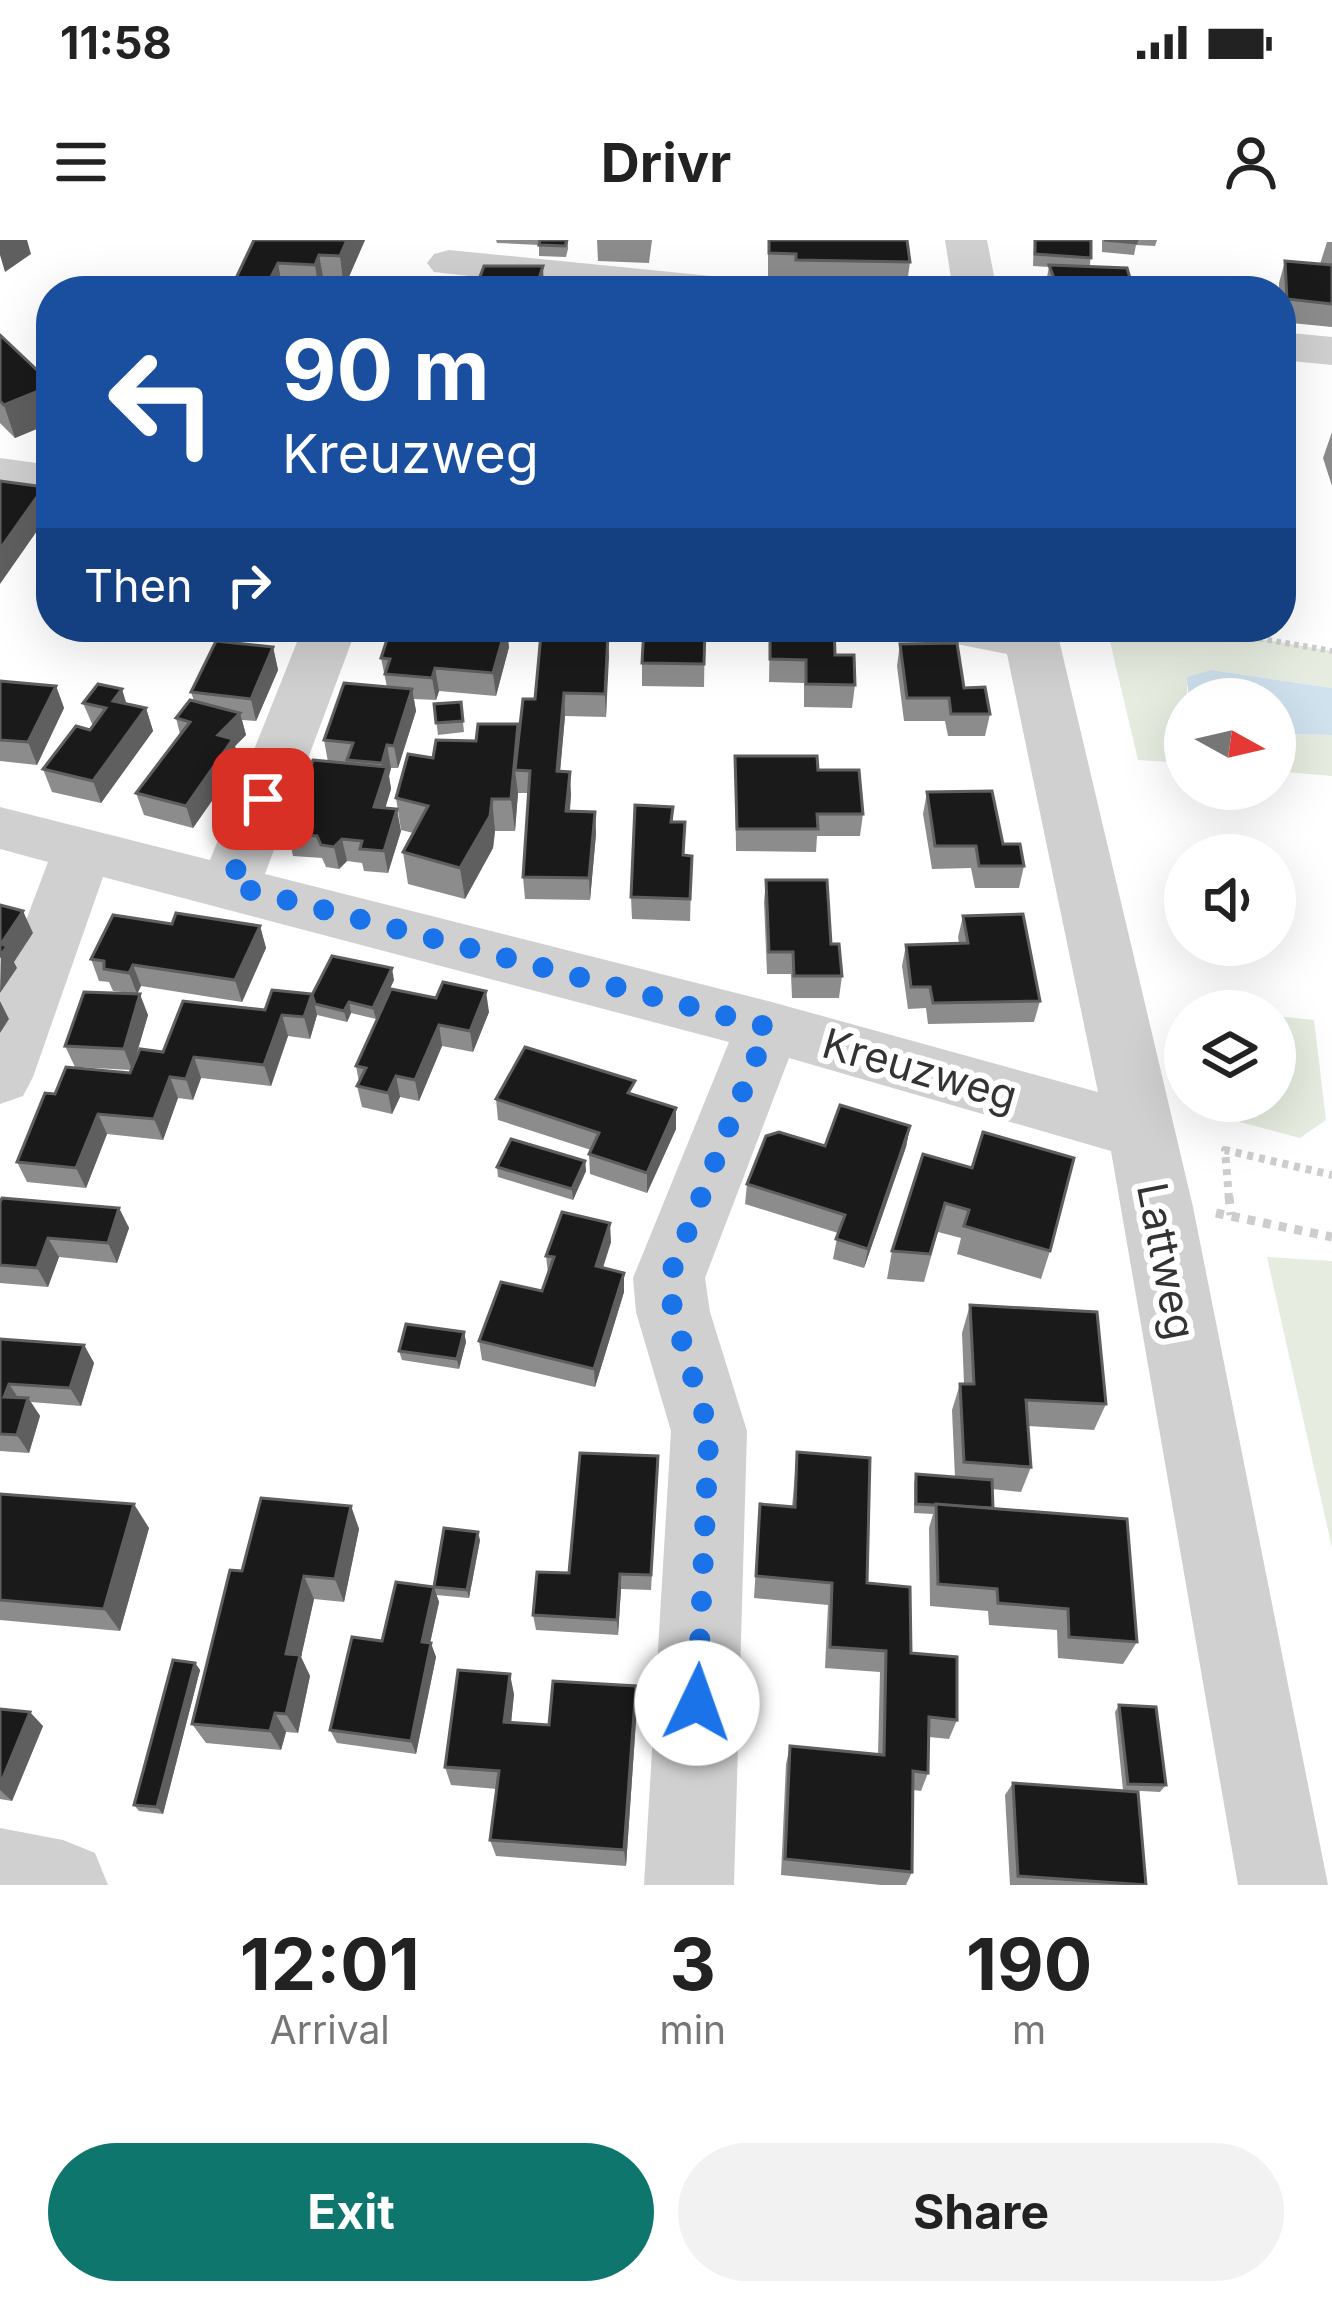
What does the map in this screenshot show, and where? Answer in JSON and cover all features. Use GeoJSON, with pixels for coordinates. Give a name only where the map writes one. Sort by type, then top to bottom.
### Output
{"type":"FeatureCollection","features":[{"type":"Feature","properties":{"kind":"street"},"geometry":{"type":"LineString","coordinates":[[966,240],[972,276]]}},
{"type":"Feature","properties":{"kind":"street"},"geometry":{"type":"LineString","coordinates":[[448,265],[568,276]]}},
{"type":"Feature","properties":{"kind":"street"},"geometry":{"type":"LineString","coordinates":[[1296,347],[1332,351]]}},
{"type":"Feature","properties":{"kind":"street"},"geometry":{"type":"LineString","coordinates":[[0,472],[36,478]]}},
{"type":"Feature","properties":{"kind":"street"},"geometry":{"type":"LineString","coordinates":[[230,885],[324,642]]}},
{"type":"Feature","properties":{"kind":"street","name":"Lattweg"},"geometry":{"type":"LineString","coordinates":[[1032,642],[1158,1207],[1282,1885]]}},
{"type":"Feature","properties":{"kind":"street","name":"Kreuzweg"},"geometry":{"type":"LineString","coordinates":[[0,828],[768,1027],[1142,1132]]}},
{"type":"Feature","properties":{"kind":"street"},"geometry":{"type":"LineString","coordinates":[[0,1077],[83,848]]}},
{"type":"Feature","properties":{"kind":"street"},"geometry":{"type":"LineString","coordinates":[[689,1885],[709,1431],[673,1312],[669,1278],[768,1027]]}},
{"type":"Feature","properties":{"kind":"street"},"geometry":{"type":"LineString","coordinates":[[0,1873],[62,1885]]}},
{"type":"Feature","properties":{"kind":"path"},"geometry":{"type":"LineString","coordinates":[[1280,642],[1332,651]]}},
{"type":"Feature","properties":{"kind":"path"},"geometry":{"type":"LineString","coordinates":[[1231,1215],[1225,1150],[1332,1175]]}},
{"type":"Feature","properties":{"kind":"path"},"geometry":{"type":"LineString","coordinates":[[1158,1207],[1231,1215],[1257,1225],[1332,1237]]}},
{"type":"Feature","properties":{"kind":"shaded area"},"geometry":{"type":"Polygon","coordinates":[[[1110,642],[1280,642],[1332,651],[1332,688],[1296,683],[1296,678],[1212,670],[1200,678],[1164,678],[1164,762],[1138,760],[1110,642]]]}},
{"type":"Feature","properties":{"kind":"shaded area"},"geometry":{"type":"Polygon","coordinates":[[[1296,734],[1332,735],[1332,776],[1296,773],[1296,734]]]}},
{"type":"Feature","properties":{"kind":"shaded area"},"geometry":{"type":"Polygon","coordinates":[[[1296,1018],[1314,1020],[1326,1120],[1300,1138],[1240,1122],[1296,1122],[1296,1018]]]}},
{"type":"Feature","properties":{"kind":"shaded area"},"geometry":{"type":"Polygon","coordinates":[[[1267,1257],[1332,1261],[1332,1548],[1267,1257]]]}},
{"type":"Feature","properties":{"kind":"water"},"geometry":{"type":"Polygon","coordinates":[[[1212,670],[1265,678],[1187,678],[1212,670]]]}},
{"type":"Feature","properties":{"kind":"water"},"geometry":{"type":"Polygon","coordinates":[[[1296,683],[1332,688],[1332,735],[1296,734],[1296,683]]]}},
{"type":"Feature","properties":{"kind":"building"},"geometry":{"type":"Polygon","coordinates":[[[254,240],[347,240],[340,256],[319,255],[315,265],[278,263],[272,276],[237,276],[254,240]]]}},
{"type":"Feature","properties":{"kind":"building"},"geometry":{"type":"Polygon","coordinates":[[[540,240],[567,240],[565,246],[539,245],[540,240]]]}},
{"type":"Feature","properties":{"kind":"building"},"geometry":{"type":"Polygon","coordinates":[[[769,240],[907,240],[910,262],[796,260],[796,254],[769,253],[769,240]]]}},
{"type":"Feature","properties":{"kind":"building"},"geometry":{"type":"Polygon","coordinates":[[[1035,240],[1091,240],[1091,258],[1035,254],[1035,240]]]}},
{"type":"Feature","properties":{"kind":"building"},"geometry":{"type":"Polygon","coordinates":[[[1285,261],[1332,265],[1332,304],[1296,300],[1296,276],[1286,276],[1285,261]]]}},
{"type":"Feature","properties":{"kind":"building"},"geometry":{"type":"Polygon","coordinates":[[[1049,265],[1127,268],[1129,276],[1053,276],[1049,265]]]}},
{"type":"Feature","properties":{"kind":"building"},"geometry":{"type":"Polygon","coordinates":[[[484,266],[543,266],[540,276],[480,276],[484,266]]]}},
{"type":"Feature","properties":{"kind":"building"},"geometry":{"type":"Polygon","coordinates":[[[0,335],[36,369],[36,392],[4,405],[0,401],[0,335]]]}},
{"type":"Feature","properties":{"kind":"building"},"geometry":{"type":"Polygon","coordinates":[[[0,481],[36,486],[36,498],[0,549],[0,481]]]}},
{"type":"Feature","properties":{"kind":"building"},"geometry":{"type":"Polygon","coordinates":[[[216,642],[273,647],[251,699],[191,692],[216,642]]]}},
{"type":"Feature","properties":{"kind":"building"},"geometry":{"type":"Polygon","coordinates":[[[386,642],[502,642],[493,673],[435,668],[432,678],[385,674],[390,659],[381,658],[386,642]]]}},
{"type":"Feature","properties":{"kind":"building"},"geometry":{"type":"Polygon","coordinates":[[[540,642],[608,642],[605,694],[564,693],[557,771],[570,772],[566,811],[595,812],[589,878],[523,877],[530,771],[515,770],[523,699],[535,699],[540,642]]]}},
{"type":"Feature","properties":{"kind":"building"},"geometry":{"type":"Polygon","coordinates":[[[643,642],[705,642],[704,664],[642,663],[643,642]]]}},
{"type":"Feature","properties":{"kind":"building"},"geometry":{"type":"Polygon","coordinates":[[[770,642],[835,642],[835,655],[854,655],[855,685],[806,684],[806,660],[770,659],[770,642]]]}},
{"type":"Feature","properties":{"kind":"building"},"geometry":{"type":"Polygon","coordinates":[[[957,643],[964,688],[985,687],[990,714],[951,714],[949,698],[907,698],[900,644],[957,643]]]}},
{"type":"Feature","properties":{"kind":"building"},"geometry":{"type":"Polygon","coordinates":[[[0,681],[56,686],[28,742],[0,740],[0,681]]]}},
{"type":"Feature","properties":{"kind":"building"},"geometry":{"type":"Polygon","coordinates":[[[344,683],[412,689],[394,746],[387,745],[382,763],[347,760],[353,743],[324,740],[344,683]]]}},
{"type":"Feature","properties":{"kind":"building"},"geometry":{"type":"Polygon","coordinates":[[[98,684],[122,689],[113,701],[146,708],[93,781],[43,769],[76,726],[90,730],[106,708],[83,703],[98,684]]]}},
{"type":"Feature","properties":{"kind":"building"},"geometry":{"type":"Polygon","coordinates":[[[190,700],[240,713],[218,735],[233,739],[186,806],[136,793],[190,722],[176,718],[190,700]]]}},
{"type":"Feature","properties":{"kind":"building"},"geometry":{"type":"Polygon","coordinates":[[[461,702],[463,721],[436,723],[434,704],[461,702]]]}},
{"type":"Feature","properties":{"kind":"building"},"geometry":{"type":"Polygon","coordinates":[[[478,724],[518,724],[511,799],[492,799],[490,816],[460,868],[403,852],[428,806],[396,798],[408,754],[433,758],[436,740],[476,741],[478,724]]]}},
{"type":"Feature","properties":{"kind":"building"},"geometry":{"type":"Polygon","coordinates":[[[735,756],[817,756],[818,770],[859,770],[863,814],[817,814],[818,829],[737,829],[735,756]]]}},
{"type":"Feature","properties":{"kind":"building"},"geometry":{"type":"Polygon","coordinates":[[[313,760],[387,767],[374,807],[397,809],[384,851],[360,849],[362,841],[342,839],[334,847],[321,845],[317,836],[288,834],[313,760]]]}},
{"type":"Feature","properties":{"kind":"building"},"geometry":{"type":"Polygon","coordinates":[[[992,791],[1003,844],[1020,844],[1024,866],[979,866],[976,846],[935,846],[927,792],[992,791]]]}},
{"type":"Feature","properties":{"kind":"building"},"geometry":{"type":"Polygon","coordinates":[[[635,805],[673,807],[671,822],[685,822],[683,855],[692,856],[690,899],[631,897],[635,805]]]}},
{"type":"Feature","properties":{"kind":"building"},"geometry":{"type":"Polygon","coordinates":[[[766,880],[827,880],[831,944],[839,944],[842,976],[794,976],[793,952],[769,952],[766,880]]]}},
{"type":"Feature","properties":{"kind":"building"},"geometry":{"type":"Polygon","coordinates":[[[0,905],[23,911],[1,944],[7,946],[0,956],[0,905]]]}},
{"type":"Feature","properties":{"kind":"building"},"geometry":{"type":"Polygon","coordinates":[[[176,913],[260,926],[235,980],[133,965],[129,973],[104,969],[104,961],[91,959],[113,915],[172,924],[176,913]]]}},
{"type":"Feature","properties":{"kind":"building"},"geometry":{"type":"Polygon","coordinates":[[[1023,914],[1040,1001],[933,1003],[930,987],[911,987],[906,945],[968,943],[963,916],[1023,914]]]}},
{"type":"Feature","properties":{"kind":"building"},"geometry":{"type":"Polygon","coordinates":[[[332,956],[392,968],[373,1008],[349,1002],[344,1011],[315,1004],[312,995],[332,956]]]}},
{"type":"Feature","properties":{"kind":"building"},"geometry":{"type":"Polygon","coordinates":[[[443,982],[486,991],[470,1031],[439,1025],[415,1080],[396,1076],[388,1093],[357,1086],[366,1068],[356,1066],[391,989],[436,998],[443,982]]]}},
{"type":"Feature","properties":{"kind":"building"},"geometry":{"type":"Polygon","coordinates":[[[272,990],[312,994],[304,1017],[282,1015],[264,1065],[194,1057],[186,1079],[170,1077],[154,1119],[98,1114],[76,1168],[17,1162],[45,1093],[55,1094],[66,1067],[130,1073],[140,1049],[163,1052],[183,1001],[265,1010],[272,990]]]}},
{"type":"Feature","properties":{"kind":"building"},"geometry":{"type":"Polygon","coordinates":[[[84,992],[140,994],[124,1049],[65,1046],[84,992]]]}},
{"type":"Feature","properties":{"kind":"building"},"geometry":{"type":"Polygon","coordinates":[[[525,1047],[635,1081],[628,1093],[676,1108],[647,1173],[589,1154],[599,1133],[496,1099],[525,1047]]]}},
{"type":"Feature","properties":{"kind":"building"},"geometry":{"type":"Polygon","coordinates":[[[840,1105],[910,1126],[868,1249],[836,1239],[845,1215],[747,1184],[766,1136],[779,1132],[825,1146],[840,1105]]]}},
{"type":"Feature","properties":{"kind":"building"},"geometry":{"type":"Polygon","coordinates":[[[983,1132],[1074,1158],[1050,1251],[964,1226],[969,1210],[945,1203],[930,1254],[892,1251],[923,1154],[972,1168],[983,1132]]]}},
{"type":"Feature","properties":{"kind":"building"},"geometry":{"type":"Polygon","coordinates":[[[511,1139],[585,1161],[572,1189],[497,1167],[511,1139]]]}},
{"type":"Feature","properties":{"kind":"building"},"geometry":{"type":"Polygon","coordinates":[[[2,1198],[119,1208],[108,1243],[48,1238],[37,1268],[0,1265],[2,1198]]]}},
{"type":"Feature","properties":{"kind":"building"},"geometry":{"type":"Polygon","coordinates":[[[562,1212],[610,1223],[596,1266],[624,1273],[594,1369],[479,1341],[501,1282],[542,1291],[554,1257],[546,1256],[562,1212]]]}},
{"type":"Feature","properties":{"kind":"building"},"geometry":{"type":"Polygon","coordinates":[[[970,1305],[1097,1312],[1106,1404],[1026,1400],[1031,1467],[964,1462],[960,1384],[974,1384],[970,1305]]]}},
{"type":"Feature","properties":{"kind":"building"},"geometry":{"type":"Polygon","coordinates":[[[406,1324],[464,1332],[457,1359],[399,1351],[406,1324]]]}},
{"type":"Feature","properties":{"kind":"building"},"geometry":{"type":"Polygon","coordinates":[[[0,1339],[84,1345],[70,1388],[9,1384],[4,1397],[28,1398],[17,1435],[0,1434],[0,1339]]]}},
{"type":"Feature","properties":{"kind":"building"},"geometry":{"type":"Polygon","coordinates":[[[797,1452],[870,1458],[867,1583],[910,1587],[911,1653],[957,1657],[957,1720],[929,1717],[928,1773],[913,1771],[912,1872],[785,1859],[790,1746],[884,1755],[886,1651],[830,1647],[832,1583],[756,1576],[760,1504],[795,1507],[797,1452]]]}},
{"type":"Feature","properties":{"kind":"building"},"geometry":{"type":"Polygon","coordinates":[[[580,1453],[658,1456],[651,1575],[620,1574],[617,1620],[533,1615],[537,1572],[569,1573],[580,1453]]]}},
{"type":"Feature","properties":{"kind":"building"},"geometry":{"type":"Polygon","coordinates":[[[916,1474],[992,1480],[993,1508],[916,1504],[916,1474]]]}},
{"type":"Feature","properties":{"kind":"building"},"geometry":{"type":"Polygon","coordinates":[[[0,1494],[134,1504],[104,1609],[0,1600],[0,1494]]]}},
{"type":"Feature","properties":{"kind":"building"},"geometry":{"type":"Polygon","coordinates":[[[261,1498],[351,1506],[335,1579],[304,1576],[286,1654],[300,1655],[286,1714],[275,1713],[270,1731],[192,1724],[230,1570],[242,1571],[261,1498]]]}},
{"type":"Feature","properties":{"kind":"building"},"geometry":{"type":"Polygon","coordinates":[[[936,1504],[1127,1519],[1137,1642],[1069,1637],[1068,1609],[998,1603],[997,1589],[938,1584],[936,1504]]]}},
{"type":"Feature","properties":{"kind":"building"},"geometry":{"type":"Polygon","coordinates":[[[444,1528],[478,1532],[467,1590],[434,1587],[444,1528]]]}},
{"type":"Feature","properties":{"kind":"building"},"geometry":{"type":"Polygon","coordinates":[[[396,1582],[434,1587],[422,1642],[431,1643],[411,1741],[330,1730],[352,1637],[382,1641],[396,1582]]]}},
{"type":"Feature","properties":{"kind":"building"},"geometry":{"type":"Polygon","coordinates":[[[173,1660],[195,1663],[157,1807],[134,1805],[173,1660]]]}},
{"type":"Feature","properties":{"kind":"building"},"geometry":{"type":"Polygon","coordinates":[[[458,1670],[510,1674],[504,1722],[549,1725],[553,1681],[636,1686],[624,1850],[490,1840],[499,1771],[445,1767],[458,1670]]]}},
{"type":"Feature","properties":{"kind":"building"},"geometry":{"type":"Polygon","coordinates":[[[1119,1705],[1156,1707],[1166,1785],[1128,1784],[1119,1705]]]}},
{"type":"Feature","properties":{"kind":"building"},"geometry":{"type":"Polygon","coordinates":[[[0,1709],[30,1712],[0,1785],[0,1709]]]}},
{"type":"Feature","properties":{"kind":"building"},"geometry":{"type":"Polygon","coordinates":[[[1013,1783],[1138,1792],[1146,1885],[1018,1876],[1013,1783]]]}},
{"type":"Feature","properties":{"kind":"route"},"geometry":{"type":"LineString","coordinates":[[263,799],[230,885],[768,1027],[669,1278],[673,1312],[709,1431],[697,1703]]}}]}
